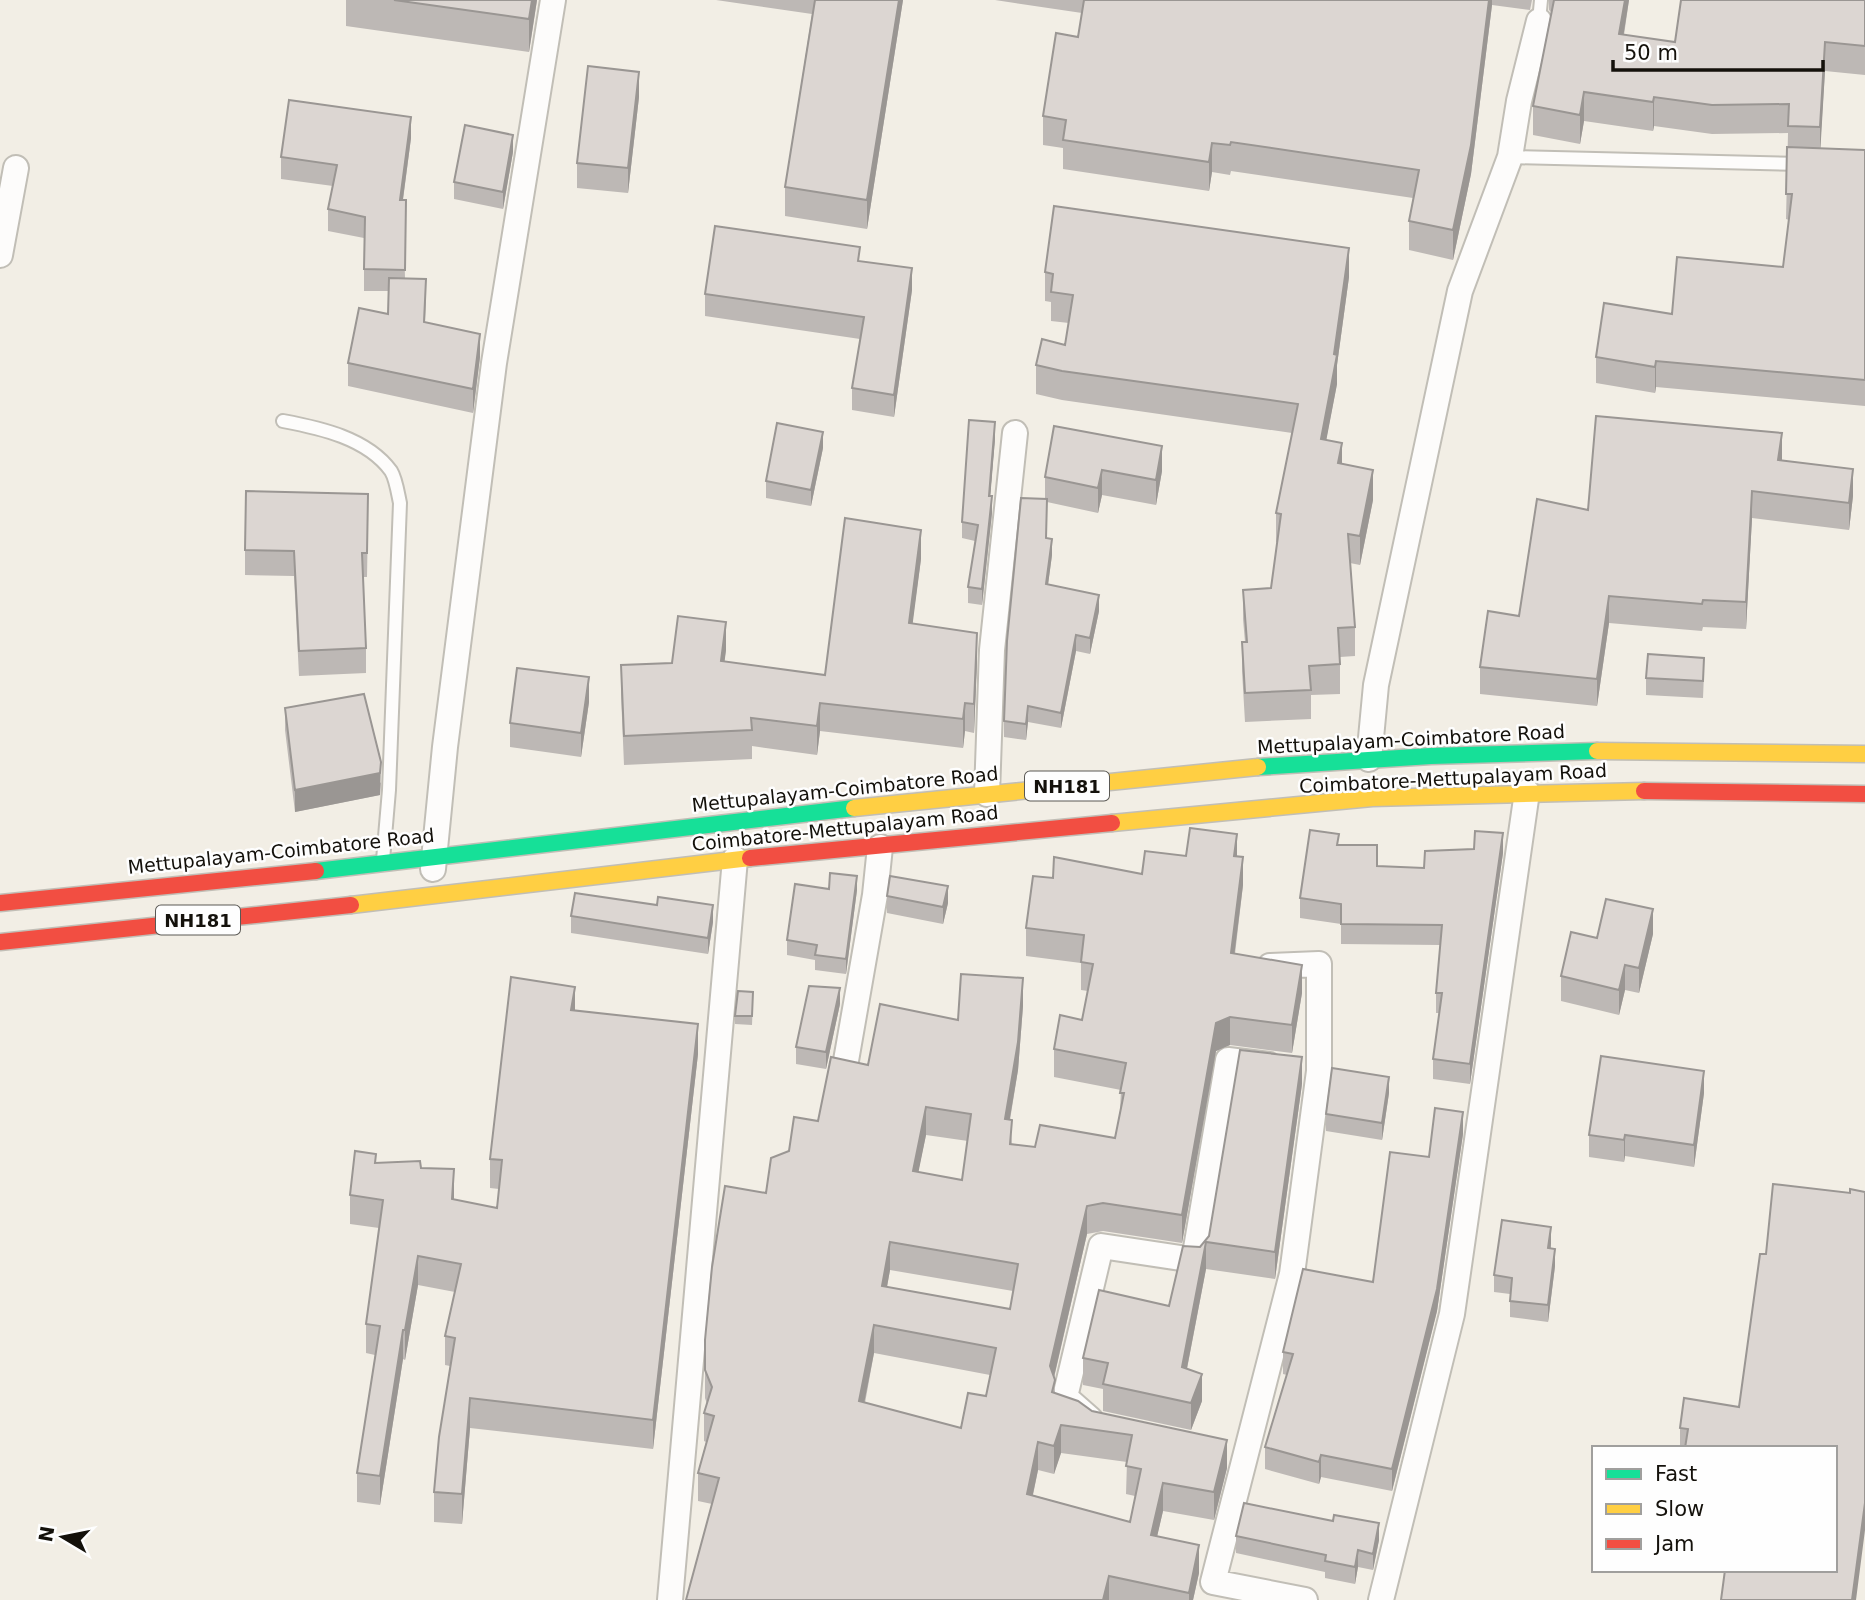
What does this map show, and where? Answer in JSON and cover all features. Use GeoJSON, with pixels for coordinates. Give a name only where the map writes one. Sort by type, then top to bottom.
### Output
{"type":"FeatureCollection","features":[{"type":"Feature","properties":{"kind":"highway","name":"Mettupalayam-Coimbatore Road"},"geometry":{"type":"LineString","coordinates":[[0,903],[382,864],[987,794],[1370,779],[1615,750],[1865,754]]}},
{"type":"Feature","properties":{"kind":"highway","name":"Coimbatore-Mettupalayam Road"},"geometry":{"type":"LineString","coordinates":[[0,942],[436,895],[735,859],[880,847],[1370,779],[1527,792],[1865,794]]}},
{"type":"Feature","properties":{"kind":"street"},"geometry":{"type":"LineString","coordinates":[[436,895],[432,857],[494,363],[552,0]]}},
{"type":"Feature","properties":{"kind":"street"},"geometry":{"type":"LineString","coordinates":[[1370,779],[1376,685],[1460,290],[1510,157],[1518,101],[1540,11]]}},
{"type":"Feature","properties":{"kind":"street"},"geometry":{"type":"LineString","coordinates":[[0,255],[16,168]]}},
{"type":"Feature","properties":{"kind":"street"},"geometry":{"type":"LineString","coordinates":[[987,794],[992,650],[1015,433]]}},
{"type":"Feature","properties":{"kind":"street"},"geometry":{"type":"LineString","coordinates":[[1381,1600],[1452,1314],[1527,792]]}},
{"type":"Feature","properties":{"kind":"street"},"geometry":{"type":"LineString","coordinates":[[844,1072],[875,895],[880,847]]}},
{"type":"Feature","properties":{"kind":"street"},"geometry":{"type":"LineString","coordinates":[[670,1600],[735,859]]}},
{"type":"Feature","properties":{"kind":"street"},"geometry":{"type":"LineString","coordinates":[[1269,966],[1319,964],[1319,1071],[1292,1274],[1213,1582],[1306,1600]]}},
{"type":"Feature","properties":{"kind":"street"},"geometry":{"type":"LineString","coordinates":[[1109,1427],[1097,1425],[1065,1397],[1101,1246],[1194,1260],[1228,1060],[1319,1071]]}},
{"type":"Feature","properties":{"kind":"street"},"geometry":{"type":"LineString","coordinates":[[1222,1452],[1247,1457]]}},
{"type":"Feature","properties":{"kind":"lane"},"geometry":{"type":"LineString","coordinates":[[1510,157],[1817,164]]}},
{"type":"Feature","properties":{"kind":"lane"},"geometry":{"type":"LineString","coordinates":[[283,421],[329,430],[373,455],[392,472],[400,503],[389,790],[382,864]]}},
{"type":"Feature","properties":{"kind":"building"},"geometry":{"type":"Polygon","coordinates":[[[394,0],[532,0],[529,19],[394,0]]]}},
{"type":"Feature","properties":{"kind":"building"},"geometry":{"type":"Polygon","coordinates":[[[815,0],[899,0],[867,200],[785,187],[815,0]]]}},
{"type":"Feature","properties":{"kind":"building"},"geometry":{"type":"Polygon","coordinates":[[[1084,0],[1489,0],[1471,145],[1453,230],[1409,221],[1419,170],[1231,142],[1230,145],[1212,143],[1209,162],[1063,140],[1066,120],[1043,116],[1056,33],[1078,37],[1084,0]]]}},
{"type":"Feature","properties":{"kind":"building"},"geometry":{"type":"Polygon","coordinates":[[[1554,0],[1625,0],[1619,34],[1675,42],[1681,0],[1865,0],[1865,46],[1825,42],[1820,127],[1788,126],[1789,104],[1712,105],[1654,97],[1653,102],[1584,92],[1580,115],[1533,106],[1554,0]]]}},
{"type":"Feature","properties":{"kind":"building"},"geometry":{"type":"Polygon","coordinates":[[[588,66],[639,72],[628,168],[577,163],[588,66]]]}},
{"type":"Feature","properties":{"kind":"building"},"geometry":{"type":"Polygon","coordinates":[[[289,100],[411,117],[400,200],[406,200],[405,270],[364,269],[365,217],[328,209],[337,165],[281,157],[289,100]]]}},
{"type":"Feature","properties":{"kind":"building"},"geometry":{"type":"Polygon","coordinates":[[[465,125],[513,135],[503,192],[454,182],[465,125]]]}},
{"type":"Feature","properties":{"kind":"building"},"geometry":{"type":"Polygon","coordinates":[[[1787,147],[1865,150],[1865,380],[1656,361],[1655,367],[1596,357],[1604,303],[1672,314],[1677,257],[1783,267],[1792,194],[1786,194],[1787,147]]]}},
{"type":"Feature","properties":{"kind":"building"},"geometry":{"type":"Polygon","coordinates":[[[1054,206],[1349,248],[1334,354],[1337,355],[1321,439],[1342,443],[1338,463],[1373,470],[1360,536],[1348,534],[1355,627],[1338,628],[1340,664],[1309,666],[1311,690],[1245,693],[1242,642],[1247,642],[1243,590],[1271,588],[1281,514],[1276,513],[1298,404],[1062,371],[1036,365],[1042,339],[1065,345],[1073,295],[1051,292],[1053,274],[1045,272],[1054,206]]]}},
{"type":"Feature","properties":{"kind":"building"},"geometry":{"type":"Polygon","coordinates":[[[715,226],[860,247],[858,261],[912,268],[894,395],[852,388],[864,317],[705,294],[715,226]]]}},
{"type":"Feature","properties":{"kind":"building"},"geometry":{"type":"Polygon","coordinates":[[[389,278],[426,279],[424,322],[480,334],[473,389],[348,363],[359,308],[388,314],[389,278]]]}},
{"type":"Feature","properties":{"kind":"building"},"geometry":{"type":"Polygon","coordinates":[[[1596,416],[1782,433],[1778,460],[1853,469],[1849,503],[1752,491],[1746,602],[1703,600],[1702,604],[1609,596],[1597,679],[1480,667],[1488,611],[1519,616],[1537,499],[1588,510],[1596,416]]]}},
{"type":"Feature","properties":{"kind":"building"},"geometry":{"type":"Polygon","coordinates":[[[969,420],[995,422],[989,496],[992,496],[982,589],[968,587],[978,525],[962,522],[969,420]]]}},
{"type":"Feature","properties":{"kind":"building"},"geometry":{"type":"Polygon","coordinates":[[[777,423],[823,432],[811,490],[766,481],[777,423]]]}},
{"type":"Feature","properties":{"kind":"building"},"geometry":{"type":"Polygon","coordinates":[[[1054,426],[1162,446],[1156,480],[1102,470],[1098,488],[1045,477],[1054,426]]]}},
{"type":"Feature","properties":{"kind":"building"},"geometry":{"type":"Polygon","coordinates":[[[246,491],[368,494],[367,553],[362,553],[366,648],[299,651],[294,551],[245,550],[246,491]]]}},
{"type":"Feature","properties":{"kind":"building"},"geometry":{"type":"Polygon","coordinates":[[[1021,498],[1047,499],[1046,538],[1052,539],[1046,584],[1099,595],[1090,638],[1076,635],[1061,713],[1028,706],[1026,724],[1004,721],[1007,641],[1021,498]]]}},
{"type":"Feature","properties":{"kind":"building"},"geometry":{"type":"Polygon","coordinates":[[[845,518],[921,530],[909,623],[977,633],[974,704],[965,703],[963,719],[820,703],[817,726],[751,718],[752,730],[624,736],[621,665],[672,663],[678,616],[726,622],[721,661],[825,675],[845,518]]]}},
{"type":"Feature","properties":{"kind":"building"},"geometry":{"type":"Polygon","coordinates":[[[1648,654],[1704,658],[1703,681],[1646,678],[1648,654]]]}},
{"type":"Feature","properties":{"kind":"building"},"geometry":{"type":"Polygon","coordinates":[[[517,668],[589,677],[581,733],[510,723],[517,668]]]}},
{"type":"Feature","properties":{"kind":"building"},"geometry":{"type":"Polygon","coordinates":[[[364,694],[381,762],[380,773],[295,790],[285,708],[364,694]]]}},
{"type":"Feature","properties":{"kind":"building"},"geometry":{"type":"Polygon","coordinates":[[[1190,828],[1237,834],[1234,856],[1243,857],[1231,953],[1302,965],[1292,1025],[1230,1017],[1216,1023],[1182,1215],[1103,1203],[1087,1206],[1050,1366],[1055,1380],[1052,1392],[1078,1401],[1092,1411],[1227,1440],[1214,1492],[1163,1483],[1151,1535],[1199,1545],[1189,1593],[1109,1576],[1103,1600],[686,1600],[719,1478],[698,1473],[714,1416],[704,1413],[712,1387],[705,1370],[705,1340],[712,1267],[725,1186],[766,1193],[771,1158],[789,1151],[794,1117],[818,1121],[831,1057],[868,1065],[880,1004],[958,1020],[961,974],[1023,978],[1018,1042],[1005,1119],[1012,1120],[1010,1144],[1035,1147],[1040,1125],[1115,1138],[1124,1093],[1120,1093],[1126,1063],[1054,1049],[1060,1015],[1082,1020],[1093,964],[1081,962],[1084,935],[1026,928],[1033,876],[1053,878],[1054,857],[1142,874],[1145,851],[1186,856],[1190,828]],[[926,1107],[913,1171],[962,1180],[971,1114],[926,1107]],[[890,1242],[882,1286],[1010,1309],[1018,1264],[890,1242]],[[874,1325],[859,1401],[961,1428],[968,1393],[986,1396],[996,1348],[874,1325]],[[1061,1425],[1054,1446],[1038,1442],[1027,1494],[1130,1522],[1141,1469],[1126,1466],[1132,1435],[1061,1425]]]}},
{"type":"Feature","properties":{"kind":"building"},"geometry":{"type":"Polygon","coordinates":[[[1310,830],[1339,834],[1337,845],[1377,845],[1377,866],[1424,868],[1425,851],[1474,849],[1475,831],[1503,833],[1470,1064],[1433,1059],[1442,993],[1436,993],[1442,925],[1341,924],[1341,904],[1300,898],[1310,830]]]}},
{"type":"Feature","properties":{"kind":"building"},"geometry":{"type":"Polygon","coordinates":[[[830,873],[857,876],[846,959],[815,955],[817,945],[787,940],[795,884],[829,889],[830,873]]]}},
{"type":"Feature","properties":{"kind":"building"},"geometry":{"type":"Polygon","coordinates":[[[890,876],[948,886],[943,907],[887,896],[890,876]]]}},
{"type":"Feature","properties":{"kind":"building"},"geometry":{"type":"Polygon","coordinates":[[[575,893],[657,905],[658,897],[713,905],[708,938],[571,916],[575,893]]]}},
{"type":"Feature","properties":{"kind":"building"},"geometry":{"type":"Polygon","coordinates":[[[1606,899],[1653,909],[1639,968],[1625,965],[1619,990],[1561,976],[1571,932],[1597,938],[1606,899]]]}},
{"type":"Feature","properties":{"kind":"building"},"geometry":{"type":"Polygon","coordinates":[[[511,977],[575,987],[571,1010],[698,1024],[653,1420],[470,1398],[462,1494],[434,1492],[439,1437],[455,1338],[445,1336],[461,1264],[418,1256],[403,1330],[380,1476],[357,1473],[380,1326],[366,1324],[383,1200],[350,1195],[355,1151],[376,1154],[375,1163],[420,1161],[421,1168],[454,1169],[452,1199],[497,1208],[502,1160],[490,1159],[511,977]]]}},
{"type":"Feature","properties":{"kind":"building"},"geometry":{"type":"Polygon","coordinates":[[[809,986],[840,988],[826,1052],[796,1047],[809,986]]]}},
{"type":"Feature","properties":{"kind":"building"},"geometry":{"type":"Polygon","coordinates":[[[738,991],[753,992],[752,1016],[735,1016],[738,991]]]}},
{"type":"Feature","properties":{"kind":"building"},"geometry":{"type":"Polygon","coordinates":[[[1240,1050],[1302,1057],[1275,1252],[1206,1242],[1182,1367],[1202,1374],[1191,1403],[1103,1384],[1108,1363],[1083,1358],[1099,1290],[1169,1306],[1183,1246],[1200,1247],[1209,1236],[1240,1050]]]}},
{"type":"Feature","properties":{"kind":"building"},"geometry":{"type":"Polygon","coordinates":[[[1601,1056],[1704,1071],[1694,1145],[1625,1135],[1624,1140],[1589,1135],[1601,1056]]]}},
{"type":"Feature","properties":{"kind":"building"},"geometry":{"type":"Polygon","coordinates":[[[1332,1068],[1389,1077],[1382,1123],[1326,1114],[1332,1068]]]}},
{"type":"Feature","properties":{"kind":"building"},"geometry":{"type":"Polygon","coordinates":[[[1435,1108],[1463,1112],[1437,1289],[1392,1469],[1321,1455],[1319,1462],[1265,1447],[1293,1354],[1283,1352],[1303,1269],[1373,1282],[1390,1152],[1429,1157],[1435,1108]]]}},
{"type":"Feature","properties":{"kind":"building"},"geometry":{"type":"Polygon","coordinates":[[[1773,1184],[1850,1193],[1850,1189],[1865,1192],[1865,1503],[1852,1600],[1721,1600],[1725,1572],[1837,1572],[1837,1446],[1685,1446],[1688,1429],[1680,1428],[1684,1398],[1739,1407],[1760,1254],[1766,1254],[1773,1184]]]}},
{"type":"Feature","properties":{"kind":"building"},"geometry":{"type":"Polygon","coordinates":[[[1502,1220],[1551,1227],[1548,1248],[1555,1249],[1548,1305],[1510,1301],[1512,1278],[1494,1275],[1502,1220]]]}},
{"type":"Feature","properties":{"kind":"building"},"geometry":{"type":"Polygon","coordinates":[[[1244,1503],[1333,1521],[1334,1515],[1379,1523],[1373,1554],[1358,1550],[1355,1567],[1325,1561],[1326,1555],[1236,1536],[1244,1503]]]}},
{"type":"Feature","properties":{"kind":"traffic: fast"},"geometry":{"type":"LineString","coordinates":[[1258,767],[1431,756],[1597,751]]}},
{"type":"Feature","properties":{"kind":"traffic: fast"},"geometry":{"type":"LineString","coordinates":[[316,871],[854,808]]}},
{"type":"Feature","properties":{"kind":"traffic: slow"},"geometry":{"type":"LineString","coordinates":[[1597,751],[1865,754]]}},
{"type":"Feature","properties":{"kind":"traffic: slow"},"geometry":{"type":"LineString","coordinates":[[854,808],[1258,767]]}},
{"type":"Feature","properties":{"kind":"traffic: slow"},"geometry":{"type":"LineString","coordinates":[[1112,823],[1372,798],[1644,791]]}},
{"type":"Feature","properties":{"kind":"traffic: slow"},"geometry":{"type":"LineString","coordinates":[[351,905],[750,858]]}},
{"type":"Feature","properties":{"kind":"traffic: jam"},"geometry":{"type":"LineString","coordinates":[[1644,791],[1865,794]]}},
{"type":"Feature","properties":{"kind":"traffic: jam"},"geometry":{"type":"LineString","coordinates":[[750,858],[1112,823]]}},
{"type":"Feature","properties":{"kind":"traffic: jam"},"geometry":{"type":"LineString","coordinates":[[0,903],[316,871]]}},
{"type":"Feature","properties":{"kind":"traffic: jam"},"geometry":{"type":"LineString","coordinates":[[0,942],[351,905]]}}]}
